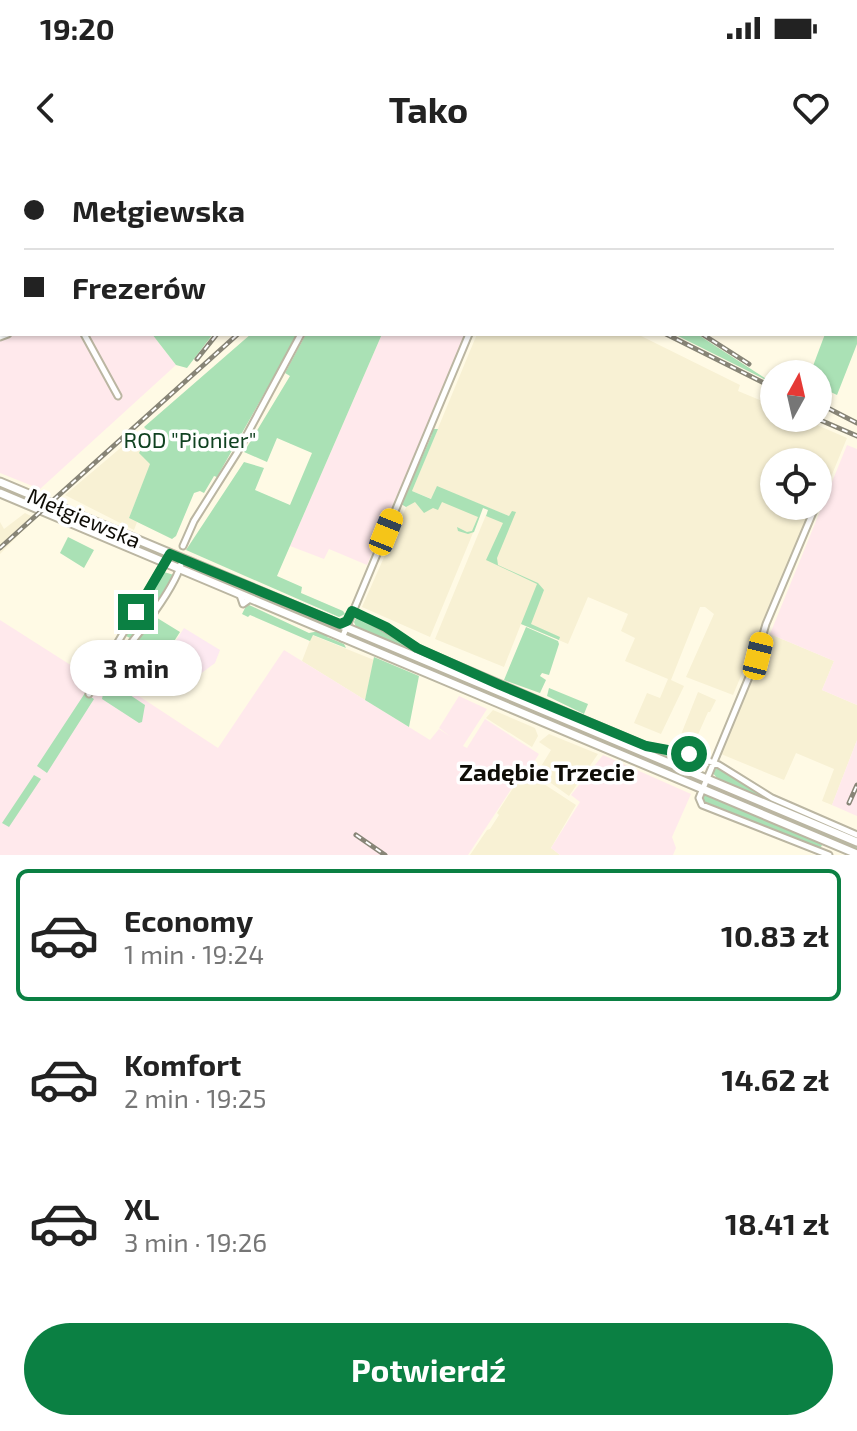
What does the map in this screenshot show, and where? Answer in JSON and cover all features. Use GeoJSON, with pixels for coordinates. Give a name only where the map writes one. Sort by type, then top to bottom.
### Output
{"type":"FeatureCollection","features":[{"type":"Feature","properties":{"kind":"main road","name":"Mełgiewska"},"geometry":{"type":"LineString","coordinates":[[0,482],[857,842]]}},
{"type":"Feature","properties":{"kind":"main road","name":"Mełgiewska"},"geometry":{"type":"LineString","coordinates":[[0,493],[857,854]]}},
{"type":"Feature","properties":{"kind":"main road"},"geometry":{"type":"LineString","coordinates":[[314,626],[321,624],[320,616]]}},
{"type":"Feature","properties":{"kind":"street"},"geometry":{"type":"LineString","coordinates":[[85,336],[118,396]]}},
{"type":"Feature","properties":{"kind":"street"},"geometry":{"type":"LineString","coordinates":[[183,546],[194,521],[237,453],[300,336]]}},
{"type":"Feature","properties":{"kind":"street"},"geometry":{"type":"LineString","coordinates":[[342,638],[344,624],[468,336]]}},
{"type":"Feature","properties":{"kind":"street"},"geometry":{"type":"LineString","coordinates":[[703,789],[810,520]]}},
{"type":"Feature","properties":{"kind":"street"},"geometry":{"type":"LineString","coordinates":[[170,554],[106,661],[115,663],[133,641],[180,569],[182,559]]}},
{"type":"Feature","properties":{"kind":"street"},"geometry":{"type":"LineString","coordinates":[[352,611],[386,627],[426,652],[500,685],[646,746],[694,755],[733,772],[772,798],[857,835]]}},
{"type":"Feature","properties":{"kind":"street"},"geometry":{"type":"LineString","coordinates":[[121,634],[133,641]]}},
{"type":"Feature","properties":{"kind":"street"},"geometry":{"type":"LineString","coordinates":[[89,694],[101,671]]}},
{"type":"Feature","properties":{"kind":"street","name":"Mełgiewska"},"geometry":{"type":"LineString","coordinates":[[703,789],[699,798],[702,805],[829,855]]}},
{"type":"Feature","properties":{"kind":"shaded area"},"geometry":{"type":"Polygon","coordinates":[[[12,336],[154,336],[176,365],[40,489],[0,473],[0,341],[12,336]]]}},
{"type":"Feature","properties":{"kind":"shaded area"},"geometry":{"type":"Polygon","coordinates":[[[381,336],[465,336],[367,565],[329,549],[324,559],[290,546],[381,336]]]}},
{"type":"Feature","properties":{"kind":"shaded area"},"geometry":{"type":"Polygon","coordinates":[[[476,336],[641,336],[740,385],[738,391],[760,400],[760,432],[832,431],[847,438],[832,474],[832,448],[760,448],[760,520],[806,520],[733,695],[686,677],[714,614],[700,607],[671,680],[684,686],[661,734],[634,723],[647,693],[660,698],[668,679],[625,661],[635,638],[621,631],[628,614],[588,597],[568,644],[521,624],[504,667],[435,639],[486,515],[506,523],[509,516],[437,487],[432,499],[412,491],[476,336]]]}},
{"type":"Feature","properties":{"kind":"shaded area"},"geometry":{"type":"Polygon","coordinates":[[[144,428],[150,432],[151,463],[129,518],[137,522],[134,530],[65,495],[144,428]]]}},
{"type":"Feature","properties":{"kind":"shaded area"},"geometry":{"type":"Polygon","coordinates":[[[847,445],[857,449],[857,705],[822,690],[834,661],[770,634],[816,520],[832,520],[832,482],[847,445]]]}},
{"type":"Feature","properties":{"kind":"shaded area"},"geometry":{"type":"Polygon","coordinates":[[[412,494],[438,505],[441,500],[480,516],[430,637],[362,607],[412,494]]]}},
{"type":"Feature","properties":{"kind":"shaded area"},"geometry":{"type":"Polygon","coordinates":[[[25,513],[35,518],[0,554],[0,522],[4,529],[25,513]]]}},
{"type":"Feature","properties":{"kind":"shaded area"},"geometry":{"type":"Polygon","coordinates":[[[0,620],[80,671],[87,662],[218,748],[284,650],[430,740],[439,729],[451,737],[439,728],[459,696],[487,709],[463,746],[467,748],[485,719],[539,754],[529,770],[525,768],[468,855],[0,855],[0,620]]]}},
{"type":"Feature","properties":{"kind":"shaded area"},"geometry":{"type":"Polygon","coordinates":[[[184,628],[220,650],[215,663],[172,695],[140,674],[154,652],[165,658],[184,628]]]}},
{"type":"Feature","properties":{"kind":"shaded area"},"geometry":{"type":"Polygon","coordinates":[[[770,634],[834,661],[822,690],[857,705],[857,740],[832,805],[822,801],[834,769],[796,753],[784,780],[721,754],[770,634]]]}},
{"type":"Feature","properties":{"kind":"shaded area"},"geometry":{"type":"Polygon","coordinates":[[[312,635],[374,660],[365,700],[302,661],[312,635]]]}},
{"type":"Feature","properties":{"kind":"shaded area"},"geometry":{"type":"Polygon","coordinates":[[[698,692],[716,700],[692,748],[678,742],[698,692]]]}},
{"type":"Feature","properties":{"kind":"shaded area"},"geometry":{"type":"Polygon","coordinates":[[[493,710],[535,728],[538,736],[532,747],[486,718],[493,710]]]}},
{"type":"Feature","properties":{"kind":"shaded area"},"geometry":{"type":"Polygon","coordinates":[[[549,734],[598,754],[569,796],[537,773],[551,750],[539,742],[549,734]]]}},
{"type":"Feature","properties":{"kind":"shaded area"},"geometry":{"type":"Polygon","coordinates":[[[857,740],[857,816],[832,805],[857,740]]]}},
{"type":"Feature","properties":{"kind":"shaded area"},"geometry":{"type":"Polygon","coordinates":[[[603,755],[691,794],[672,837],[676,848],[673,855],[560,855],[551,848],[580,802],[571,795],[603,755]]]}},
{"type":"Feature","properties":{"kind":"shaded area"},"geometry":{"type":"Polygon","coordinates":[[[524,771],[576,805],[551,848],[560,855],[470,855],[499,815],[497,813],[524,771]]]}},
{"type":"Feature","properties":{"kind":"green space"},"geometry":{"type":"Polygon","coordinates":[[[154,336],[211,336],[187,368],[176,365],[154,336]]]}},
{"type":"Feature","properties":{"kind":"green space","name":"ROD \"Pionier\""},"geometry":{"type":"Polygon","coordinates":[[[249,336],[297,336],[217,477],[214,476],[204,493],[194,493],[172,539],[129,518],[150,464],[139,453],[150,433],[144,427],[249,336]]]}},
{"type":"Feature","properties":{"kind":"green space"},"geometry":{"type":"Polygon","coordinates":[[[305,336],[381,336],[277,576],[302,587],[301,593],[343,611],[345,614],[339,617],[186,550],[244,462],[264,468],[255,490],[290,505],[312,453],[277,438],[267,462],[244,452],[290,376],[285,373],[305,336]]]}},
{"type":"Feature","properties":{"kind":"green space"},"geometry":{"type":"Polygon","coordinates":[[[678,336],[700,336],[760,375],[760,377],[678,336]]]}},
{"type":"Feature","properties":{"kind":"green space"},"geometry":{"type":"Polygon","coordinates":[[[824,336],[857,336],[857,344],[837,395],[832,393],[832,360],[815,360],[824,336]]]}},
{"type":"Feature","properties":{"kind":"green space"},"geometry":{"type":"Polygon","coordinates":[[[432,429],[438,429],[412,491],[431,499],[437,486],[509,516],[512,511],[516,512],[497,558],[498,565],[538,583],[544,590],[531,624],[560,637],[559,640],[521,624],[537,584],[486,560],[503,523],[486,516],[488,510],[483,508],[474,532],[468,534],[458,531],[457,527],[472,531],[478,517],[442,502],[438,510],[433,508],[424,513],[415,502],[406,507],[401,504],[432,429]]]}},
{"type":"Feature","properties":{"kind":"green space"},"geometry":{"type":"Polygon","coordinates":[[[0,486],[163,554],[161,558],[0,491],[0,486]]]}},
{"type":"Feature","properties":{"kind":"green space"},"geometry":{"type":"Polygon","coordinates":[[[68,537],[94,550],[84,568],[60,553],[68,537]]]}},
{"type":"Feature","properties":{"kind":"green space"},"geometry":{"type":"Polygon","coordinates":[[[184,563],[309,615],[316,623],[183,568],[184,563]]]}},
{"type":"Feature","properties":{"kind":"green space"},"geometry":{"type":"Polygon","coordinates":[[[164,572],[174,575],[135,636],[126,636],[129,626],[164,572]]]}},
{"type":"Feature","properties":{"kind":"green space"},"geometry":{"type":"Polygon","coordinates":[[[247,604],[309,633],[319,631],[328,635],[346,648],[313,635],[310,641],[250,615],[248,617],[242,614],[247,604]]]}},
{"type":"Feature","properties":{"kind":"green space"},"geometry":{"type":"Polygon","coordinates":[[[154,616],[180,632],[164,657],[139,644],[154,616]]]}},
{"type":"Feature","properties":{"kind":"green space"},"geometry":{"type":"Polygon","coordinates":[[[356,618],[387,631],[419,652],[646,748],[701,762],[695,768],[648,752],[356,627],[356,618]]]}},
{"type":"Feature","properties":{"kind":"green space"},"geometry":{"type":"Polygon","coordinates":[[[526,627],[559,644],[549,675],[542,673],[540,676],[546,680],[540,693],[504,680],[526,627]]]}},
{"type":"Feature","properties":{"kind":"green space"},"geometry":{"type":"Polygon","coordinates":[[[351,632],[690,774],[688,779],[350,639],[348,636],[351,632]]]}},
{"type":"Feature","properties":{"kind":"green space"},"geometry":{"type":"Polygon","coordinates":[[[374,657],[419,676],[409,727],[365,700],[374,657]]]}},
{"type":"Feature","properties":{"kind":"green space"},"geometry":{"type":"Polygon","coordinates":[[[106,679],[145,705],[142,722],[102,699],[106,679]]]}},
{"type":"Feature","properties":{"kind":"green space"},"geometry":{"type":"Polygon","coordinates":[[[549,688],[588,704],[584,714],[547,696],[549,688]]]}},
{"type":"Feature","properties":{"kind":"green space"},"geometry":{"type":"Polygon","coordinates":[[[85,693],[94,699],[47,773],[37,766],[85,693]]]}},
{"type":"Feature","properties":{"kind":"green space"},"geometry":{"type":"Polygon","coordinates":[[[717,768],[767,798],[857,839],[717,778],[712,772],[717,768]]]}},
{"type":"Feature","properties":{"kind":"green space"},"geometry":{"type":"Polygon","coordinates":[[[34,775],[41,779],[9,827],[2,823],[34,775]]]}},
{"type":"Feature","properties":{"kind":"green space"},"geometry":{"type":"Polygon","coordinates":[[[711,786],[857,844],[857,851],[714,791],[711,786]]]}},
{"type":"Feature","properties":{"kind":"green space"},"geometry":{"type":"Polygon","coordinates":[[[706,793],[793,829],[822,845],[820,849],[703,801],[706,793]]]}},
{"type":"Feature","properties":{"kind":"railway"},"geometry":{"type":"LineString","coordinates":[[197,359],[215,336]]}},
{"type":"Feature","properties":{"kind":"railway"},"geometry":{"type":"LineString","coordinates":[[0,548],[236,336]]}},
{"type":"Feature","properties":{"kind":"railway"},"geometry":{"type":"LineString","coordinates":[[670,336],[760,381]]}},
{"type":"Feature","properties":{"kind":"railway"},"geometry":{"type":"LineString","coordinates":[[705,336],[749,364]]}},
{"type":"Feature","properties":{"kind":"railway"},"geometry":{"type":"LineString","coordinates":[[832,410],[857,423]]}},
{"type":"Feature","properties":{"kind":"railway"},"geometry":{"type":"LineString","coordinates":[[832,425],[857,436]]}},
{"type":"Feature","properties":{"kind":"railway"},"geometry":{"type":"LineString","coordinates":[[849,803],[857,785]]}},
{"type":"Feature","properties":{"kind":"railway"},"geometry":{"type":"LineString","coordinates":[[356,835],[385,855]]}},
{"type":"Feature","properties":{"kind":"district","name":"Zadębie Trzecie"},"geometry":{"type":"Point","coordinates":[547,773]}},
{"type":"Feature","properties":{"kind":"route"},"geometry":{"type":"LineString","coordinates":[[136,612],[170,554],[340,624],[347,621],[352,611],[386,627],[417,648],[500,685],[646,746],[689,754]]}}]}
